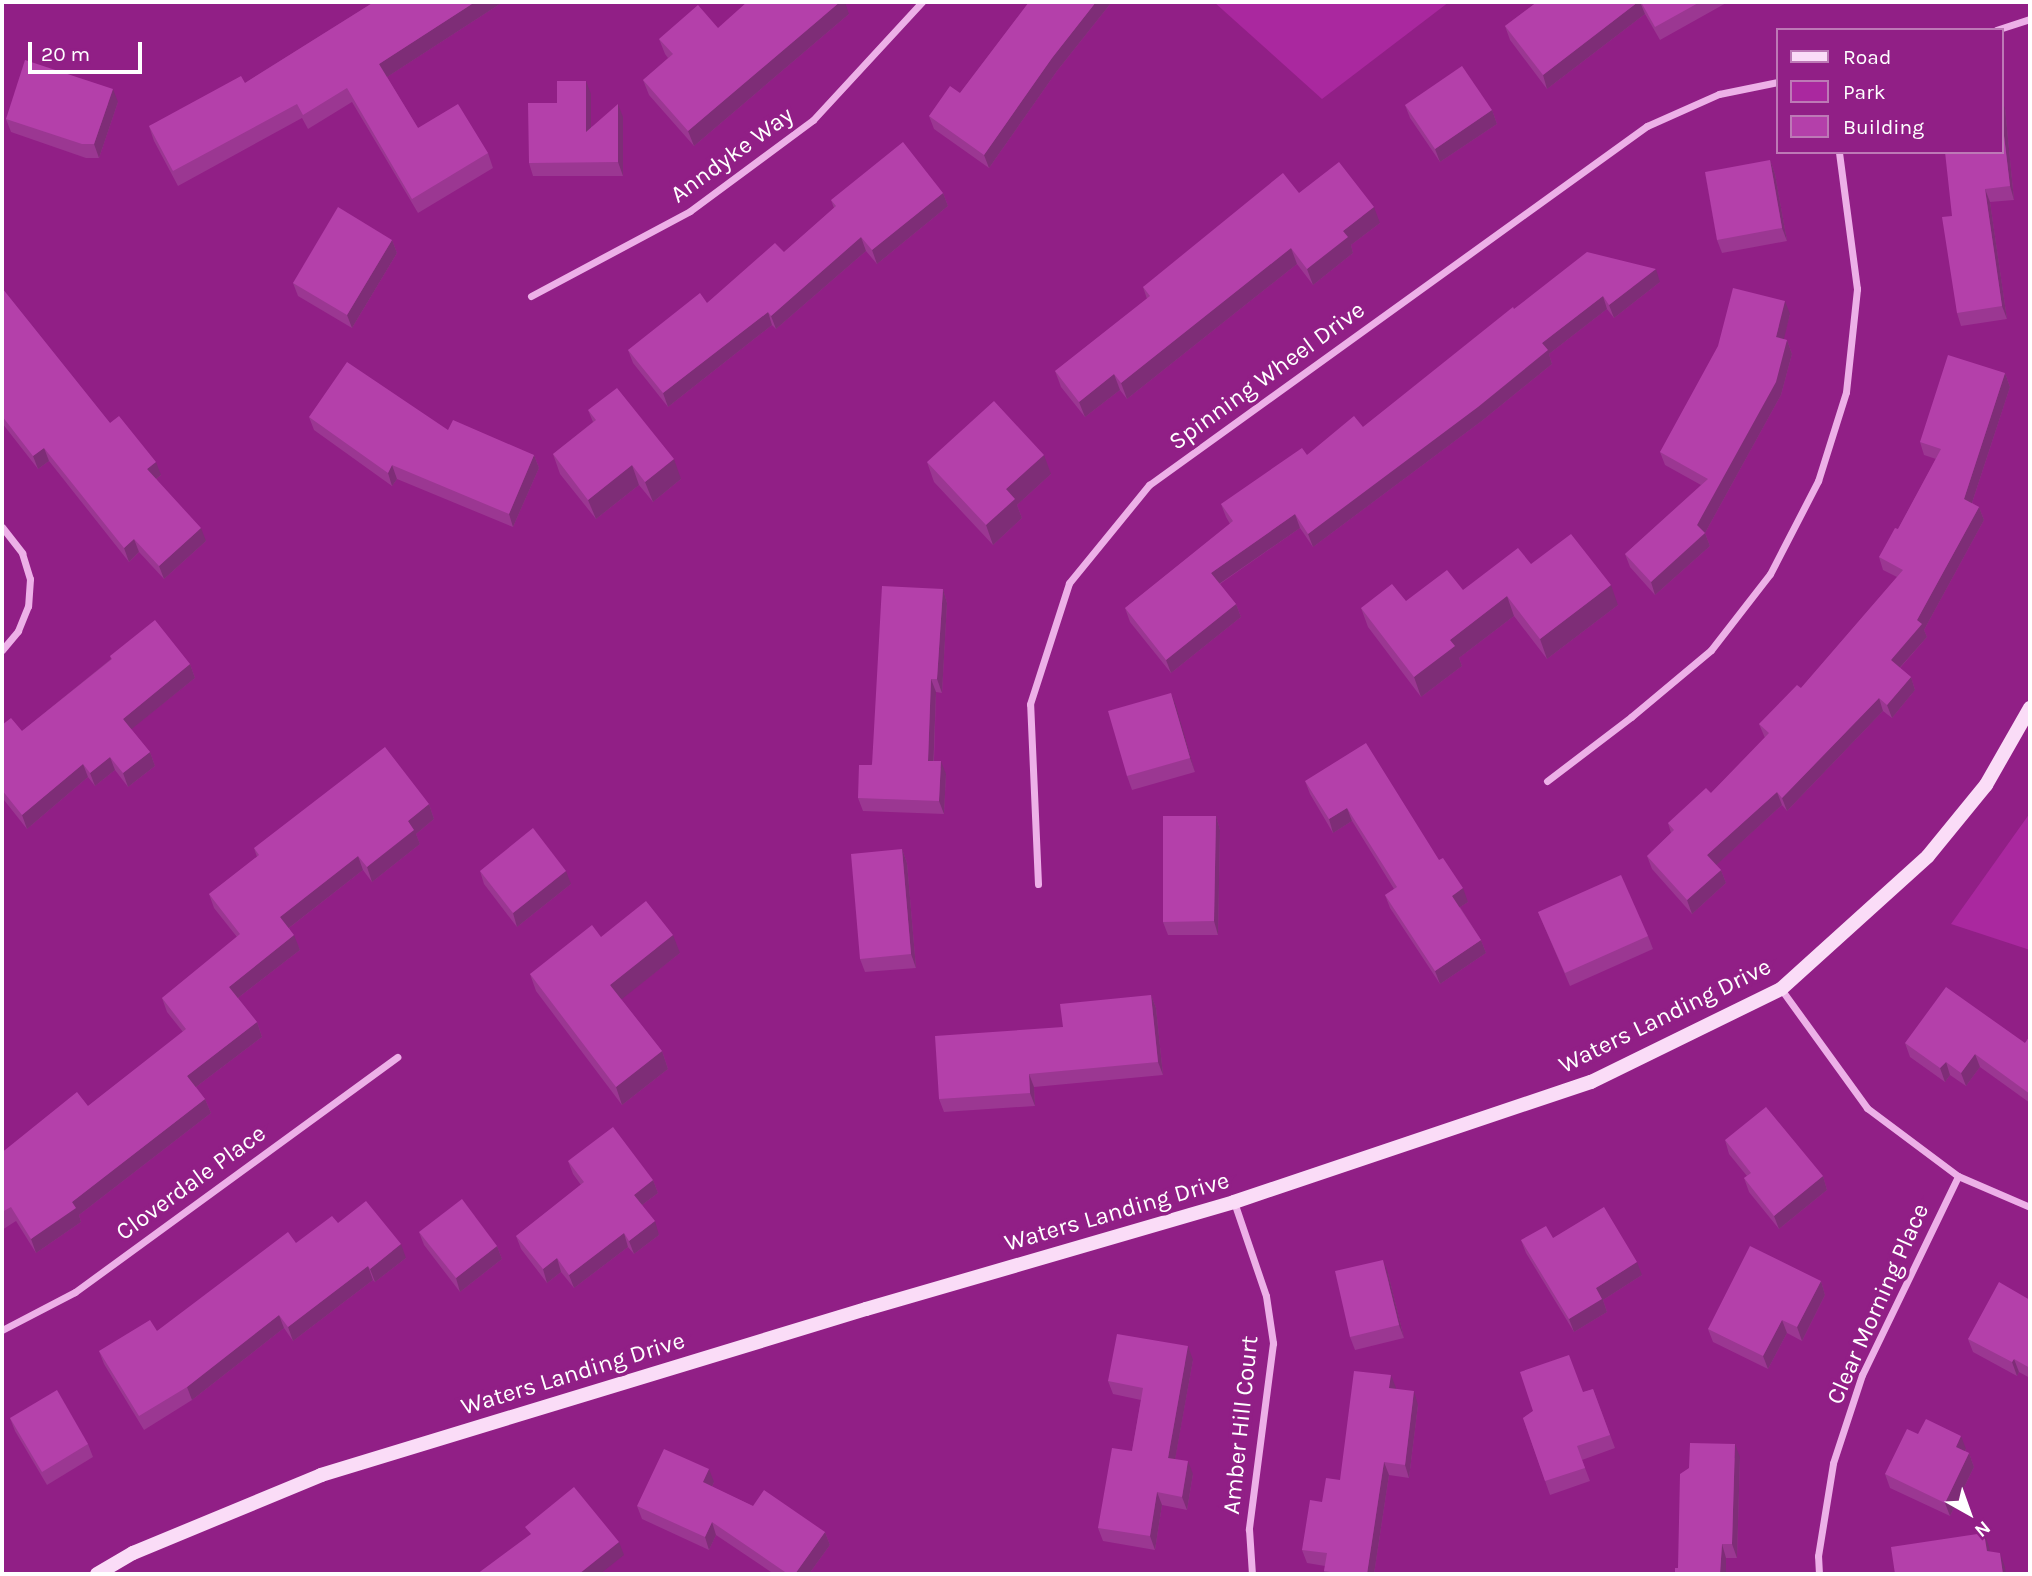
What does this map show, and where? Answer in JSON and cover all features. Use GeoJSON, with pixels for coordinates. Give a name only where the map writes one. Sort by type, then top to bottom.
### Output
{"type":"FeatureCollection","features":[{"type":"Feature","properties":{"kind":"street","name":"Anndyke Way"},"geometry":{"type":"LineString","coordinates":[[531,296],[690,211],[813,120],[922,2]]}},
{"type":"Feature","properties":{"kind":"street"},"geometry":{"type":"LineString","coordinates":[[2002,28],[2030,19]]}},
{"type":"Feature","properties":{"kind":"street","name":"Spinning Wheel Drive"},"geometry":{"type":"LineString","coordinates":[[1038,884],[1030,704],[1069,583],[1149,485],[1647,126],[1718,94],[1776,82]]}},
{"type":"Feature","properties":{"kind":"street"},"geometry":{"type":"LineString","coordinates":[[1547,781],[1631,717],[1711,650],[1770,575],[1818,481],[1846,392],[1857,289],[1839,154]]}},
{"type":"Feature","properties":{"kind":"street"},"geometry":{"type":"LineString","coordinates":[[2,527],[22,553],[30,579],[28,606],[18,631],[2,650]]}},
{"type":"Feature","properties":{"kind":"street","name":"Waters Landing Drive"},"geometry":{"type":"LineString","coordinates":[[97,1574],[133,1553],[321,1475],[866,1309],[1234,1202],[1591,1082],[1781,989],[1928,856],[1986,785],[2030,708]]}},
{"type":"Feature","properties":{"kind":"street"},"geometry":{"type":"LineString","coordinates":[[1781,989],[1867,1108],[1958,1176],[2030,1207]]}},
{"type":"Feature","properties":{"kind":"street","name":"Cloverdale Place"},"geometry":{"type":"LineString","coordinates":[[2,1330],[75,1292],[397,1057]]}},
{"type":"Feature","properties":{"kind":"street","name":"Clear Morning Place"},"geometry":{"type":"LineString","coordinates":[[1819,1574],[1818,1556],[1833,1463],[1862,1375],[1958,1176]]}},
{"type":"Feature","properties":{"kind":"street","name":"Amber Hill Court"},"geometry":{"type":"LineString","coordinates":[[1234,1202],[1266,1296],[1273,1343],[1249,1529],[1252,1574]]}},
{"type":"Feature","properties":{"kind":"green space"},"geometry":{"type":"Polygon","coordinates":[[[1214,2],[1449,2],[1322,99],[1214,2]]]}},
{"type":"Feature","properties":{"kind":"green space"},"geometry":{"type":"Polygon","coordinates":[[[2030,813],[2030,950],[1951,924],[2030,813]]]}},
{"type":"Feature","properties":{"kind":"building"},"geometry":{"type":"Polygon","coordinates":[[[374,2],[475,2],[379,64],[418,128],[458,104],[488,153],[412,199],[347,88],[303,115],[297,104],[173,171],[149,126],[241,76],[245,83],[374,2]]]}},
{"type":"Feature","properties":{"kind":"building"},"geometry":{"type":"Polygon","coordinates":[[[747,2],[840,2],[688,131],[643,80],[673,54],[659,39],[698,5],[718,28],[747,2]]]}},
{"type":"Feature","properties":{"kind":"building"},"geometry":{"type":"Polygon","coordinates":[[[1029,2],[1096,2],[1052,58],[984,155],[929,116],[950,86],[960,93],[1029,2]]]}},
{"type":"Feature","properties":{"kind":"building"},"geometry":{"type":"Polygon","coordinates":[[[1537,2],[1638,2],[1543,75],[1505,26],[1537,2]]]}},
{"type":"Feature","properties":{"kind":"building"},"geometry":{"type":"Polygon","coordinates":[[[1641,2],[1700,2],[1655,27],[1641,2]]]}},
{"type":"Feature","properties":{"kind":"building"},"geometry":{"type":"Polygon","coordinates":[[[25,60],[113,89],[94,144],[82,144],[6,119],[25,60]]]}},
{"type":"Feature","properties":{"kind":"building"},"geometry":{"type":"Polygon","coordinates":[[[1462,66],[1492,110],[1435,149],[1405,105],[1462,66]]]}},
{"type":"Feature","properties":{"kind":"building"},"geometry":{"type":"Polygon","coordinates":[[[557,81],[586,81],[586,132],[618,104],[618,162],[529,163],[528,103],[557,103],[557,81]]]}},
{"type":"Feature","properties":{"kind":"building"},"geometry":{"type":"Polygon","coordinates":[[[2004,136],[2010,186],[1985,189],[2002,306],[1957,313],[1942,217],[1952,216],[1945,154],[2004,154],[2004,136]]]}},
{"type":"Feature","properties":{"kind":"building"},"geometry":{"type":"Polygon","coordinates":[[[903,142],[943,193],[872,250],[861,237],[771,316],[768,312],[663,393],[628,350],[700,293],[707,303],[775,243],[784,252],[836,206],[831,200],[903,142]]]}},
{"type":"Feature","properties":{"kind":"building"},"geometry":{"type":"Polygon","coordinates":[[[1770,160],[1782,228],[1717,240],[1705,172],[1770,160]]]}},
{"type":"Feature","properties":{"kind":"building"},"geometry":{"type":"Polygon","coordinates":[[[1339,162],[1374,207],[1343,231],[1348,237],[1307,269],[1291,248],[1121,383],[1114,374],[1079,402],[1055,371],[1150,296],[1143,287],[1283,173],[1299,193],[1339,162]]]}},
{"type":"Feature","properties":{"kind":"building"},"geometry":{"type":"Polygon","coordinates":[[[338,207],[392,240],[347,315],[293,283],[338,207]]]}},
{"type":"Feature","properties":{"kind":"building"},"geometry":{"type":"Polygon","coordinates":[[[1587,252],[1656,269],[1609,305],[1603,296],[1542,343],[1548,350],[1478,407],[1308,534],[1295,514],[1211,573],[1236,604],[1166,660],[1125,608],[1233,521],[1221,504],[1302,448],[1307,455],[1354,416],[1363,427],[1513,307],[1514,309],[1587,252]]]}},
{"type":"Feature","properties":{"kind":"building"},"geometry":{"type":"Polygon","coordinates":[[[2,288],[110,423],[119,416],[156,462],[147,469],[201,528],[159,566],[134,539],[124,548],[44,448],[33,456],[2,416],[2,288]]]}},
{"type":"Feature","properties":{"kind":"building"},"geometry":{"type":"Polygon","coordinates":[[[1733,288],[1785,301],[1776,337],[1787,340],[1776,382],[1697,525],[1705,533],[1651,582],[1625,554],[1708,479],[1660,452],[1718,346],[1733,288]]]}},
{"type":"Feature","properties":{"kind":"building"},"geometry":{"type":"Polygon","coordinates":[[[1948,355],[2005,373],[1964,499],[1979,507],[1917,620],[1922,624],[1891,660],[1911,677],[1887,705],[1879,698],[1782,798],[1777,792],[1707,855],[1721,870],[1687,900],[1647,856],[1674,830],[1668,823],[1706,788],[1711,793],[1769,733],[1759,724],[1797,685],[1801,688],[1903,570],[1879,557],[1895,528],[1898,529],[1941,449],[1920,442],[1948,355]]]}},
{"type":"Feature","properties":{"kind":"building"},"geometry":{"type":"Polygon","coordinates":[[[347,362],[448,430],[453,420],[534,455],[509,514],[392,465],[388,473],[309,417],[347,362]]]}},
{"type":"Feature","properties":{"kind":"building"},"geometry":{"type":"Polygon","coordinates":[[[617,388],[674,459],[645,482],[632,465],[588,500],[553,454],[596,420],[588,410],[617,388]]]}},
{"type":"Feature","properties":{"kind":"building"},"geometry":{"type":"Polygon","coordinates":[[[994,401],[1044,455],[1006,489],[1015,499],[986,525],[927,462],[994,401]]]}},
{"type":"Feature","properties":{"kind":"building"},"geometry":{"type":"Polygon","coordinates":[[[1571,534],[1611,585],[1540,639],[1507,596],[1450,640],[1455,646],[1414,677],[1361,608],[1392,584],[1406,601],[1447,570],[1463,590],[1518,548],[1531,564],[1571,534]]]}},
{"type":"Feature","properties":{"kind":"building"},"geometry":{"type":"Polygon","coordinates":[[[882,586],[943,589],[937,679],[931,679],[928,761],[941,761],[939,801],[858,798],[859,765],[872,765],[882,586]]]}},
{"type":"Feature","properties":{"kind":"building"},"geometry":{"type":"Polygon","coordinates":[[[155,620],[190,664],[123,719],[150,752],[123,773],[110,757],[90,773],[83,764],[22,815],[2,790],[2,725],[11,718],[22,731],[112,659],[110,656],[155,620]]]}},
{"type":"Feature","properties":{"kind":"building"},"geometry":{"type":"Polygon","coordinates":[[[1171,693],[1190,758],[1127,776],[1108,711],[1171,693]]]}},
{"type":"Feature","properties":{"kind":"building"},"geometry":{"type":"Polygon","coordinates":[[[1366,743],[1439,860],[1443,858],[1463,888],[1452,896],[1481,940],[1435,971],[1385,895],[1397,887],[1347,808],[1329,819],[1305,781],[1366,743]]]}},
{"type":"Feature","properties":{"kind":"building"},"geometry":{"type":"Polygon","coordinates":[[[385,747],[429,804],[408,821],[414,830],[367,867],[358,856],[280,917],[294,935],[229,987],[257,1022],[187,1076],[205,1099],[72,1202],[76,1208],[31,1239],[11,1207],[2,1212],[2,1152],[77,1092],[88,1106],[186,1029],[162,998],[240,934],[209,894],[259,855],[254,848],[385,747]]]}},
{"type":"Feature","properties":{"kind":"building"},"geometry":{"type":"Polygon","coordinates":[[[1163,816],[1216,816],[1214,921],[1163,922],[1163,816]]]}},
{"type":"Feature","properties":{"kind":"building"},"geometry":{"type":"Polygon","coordinates":[[[533,828],[566,871],[513,913],[480,871],[533,828]]]}},
{"type":"Feature","properties":{"kind":"building"},"geometry":{"type":"Polygon","coordinates":[[[902,849],[911,954],[860,959],[851,854],[902,849]]]}},
{"type":"Feature","properties":{"kind":"building"},"geometry":{"type":"Polygon","coordinates":[[[1621,875],[1648,936],[1565,973],[1538,912],[1621,875]]]}},
{"type":"Feature","properties":{"kind":"building"},"geometry":{"type":"Polygon","coordinates":[[[646,901],[673,935],[610,985],[662,1051],[616,1087],[530,974],[592,925],[601,937],[646,901]]]}},
{"type":"Feature","properties":{"kind":"building"},"geometry":{"type":"Polygon","coordinates":[[[1946,987],[2025,1043],[2030,1036],[2030,1094],[1975,1054],[1961,1073],[1946,1062],[1940,1068],[1905,1043],[1946,987]]]}},
{"type":"Feature","properties":{"kind":"building"},"geometry":{"type":"Polygon","coordinates":[[[1151,995],[1158,1062],[1029,1074],[1030,1093],[939,1099],[935,1036],[1063,1027],[1060,1004],[1151,995]]]}},
{"type":"Feature","properties":{"kind":"building"},"geometry":{"type":"Polygon","coordinates":[[[1766,1107],[1823,1176],[1774,1216],[1744,1178],[1751,1173],[1725,1140],[1766,1107]]]}},
{"type":"Feature","properties":{"kind":"building"},"geometry":{"type":"Polygon","coordinates":[[[613,1127],[653,1180],[634,1195],[655,1221],[629,1241],[624,1233],[569,1275],[557,1258],[543,1269],[516,1236],[584,1182],[568,1161],[613,1127]]]}},
{"type":"Feature","properties":{"kind":"building"},"geometry":{"type":"Polygon","coordinates":[[[462,1199],[497,1246],[456,1278],[419,1232],[462,1199]]]}},
{"type":"Feature","properties":{"kind":"building"},"geometry":{"type":"Polygon","coordinates":[[[366,1201],[401,1244],[288,1327],[279,1315],[187,1387],[139,1416],[99,1351],[150,1320],[157,1331],[288,1232],[296,1243],[332,1216],[338,1223],[366,1201]]]}},
{"type":"Feature","properties":{"kind":"building"},"geometry":{"type":"Polygon","coordinates":[[[1604,1207],[1637,1262],[1596,1288],[1602,1299],[1569,1319],[1521,1240],[1546,1226],[1553,1238],[1604,1207]]]}},
{"type":"Feature","properties":{"kind":"building"},"geometry":{"type":"Polygon","coordinates":[[[1750,1246],[1821,1281],[1797,1327],[1782,1320],[1763,1356],[1708,1329],[1750,1246]]]}},
{"type":"Feature","properties":{"kind":"building"},"geometry":{"type":"Polygon","coordinates":[[[1383,1260],[1399,1325],[1350,1337],[1335,1271],[1383,1260]]]}},
{"type":"Feature","properties":{"kind":"building"},"geometry":{"type":"Polygon","coordinates":[[[1999,1282],[2030,1300],[2030,1368],[2014,1359],[2012,1362],[1968,1339],[1999,1282]]]}},
{"type":"Feature","properties":{"kind":"building"},"geometry":{"type":"Polygon","coordinates":[[[1117,1334],[1188,1346],[1168,1458],[1188,1461],[1182,1497],[1157,1492],[1150,1536],[1098,1528],[1112,1448],[1132,1451],[1143,1388],[1108,1381],[1117,1334]]]}},
{"type":"Feature","properties":{"kind":"building"},"geometry":{"type":"Polygon","coordinates":[[[1569,1355],[1583,1392],[1593,1389],[1610,1435],[1577,1446],[1585,1468],[1545,1481],[1523,1418],[1533,1411],[1520,1372],[1569,1355]]]}},
{"type":"Feature","properties":{"kind":"building"},"geometry":{"type":"Polygon","coordinates":[[[1354,1371],[1391,1375],[1389,1388],[1414,1391],[1405,1465],[1384,1462],[1367,1574],[1324,1571],[1327,1553],[1302,1550],[1310,1500],[1322,1502],[1326,1478],[1340,1480],[1354,1371]]]}},
{"type":"Feature","properties":{"kind":"building"},"geometry":{"type":"Polygon","coordinates":[[[57,1390],[88,1444],[42,1472],[10,1418],[57,1390]]]}},
{"type":"Feature","properties":{"kind":"building"},"geometry":{"type":"Polygon","coordinates":[[[1926,1419],[1961,1436],[1956,1447],[1969,1453],[1945,1503],[1885,1474],[1907,1429],[1918,1434],[1926,1419]]]}},
{"type":"Feature","properties":{"kind":"building"},"geometry":{"type":"Polygon","coordinates":[[[1690,1443],[1735,1444],[1732,1544],[1722,1544],[1720,1574],[1675,1574],[1675,1568],[1678,1568],[1680,1474],[1689,1468],[1690,1443]]]}},
{"type":"Feature","properties":{"kind":"building"},"geometry":{"type":"Polygon","coordinates":[[[664,1449],[709,1469],[703,1482],[753,1506],[764,1490],[825,1532],[795,1574],[788,1574],[712,1522],[705,1537],[637,1506],[664,1449]]]}},
{"type":"Feature","properties":{"kind":"building"},"geometry":{"type":"Polygon","coordinates":[[[574,1487],[619,1542],[579,1574],[477,1574],[531,1534],[525,1527],[574,1487]]]}},
{"type":"Feature","properties":{"kind":"building"},"geometry":{"type":"Polygon","coordinates":[[[1984,1533],[1987,1551],[2000,1553],[2003,1574],[1895,1574],[1891,1547],[1984,1533]]]}}]}
